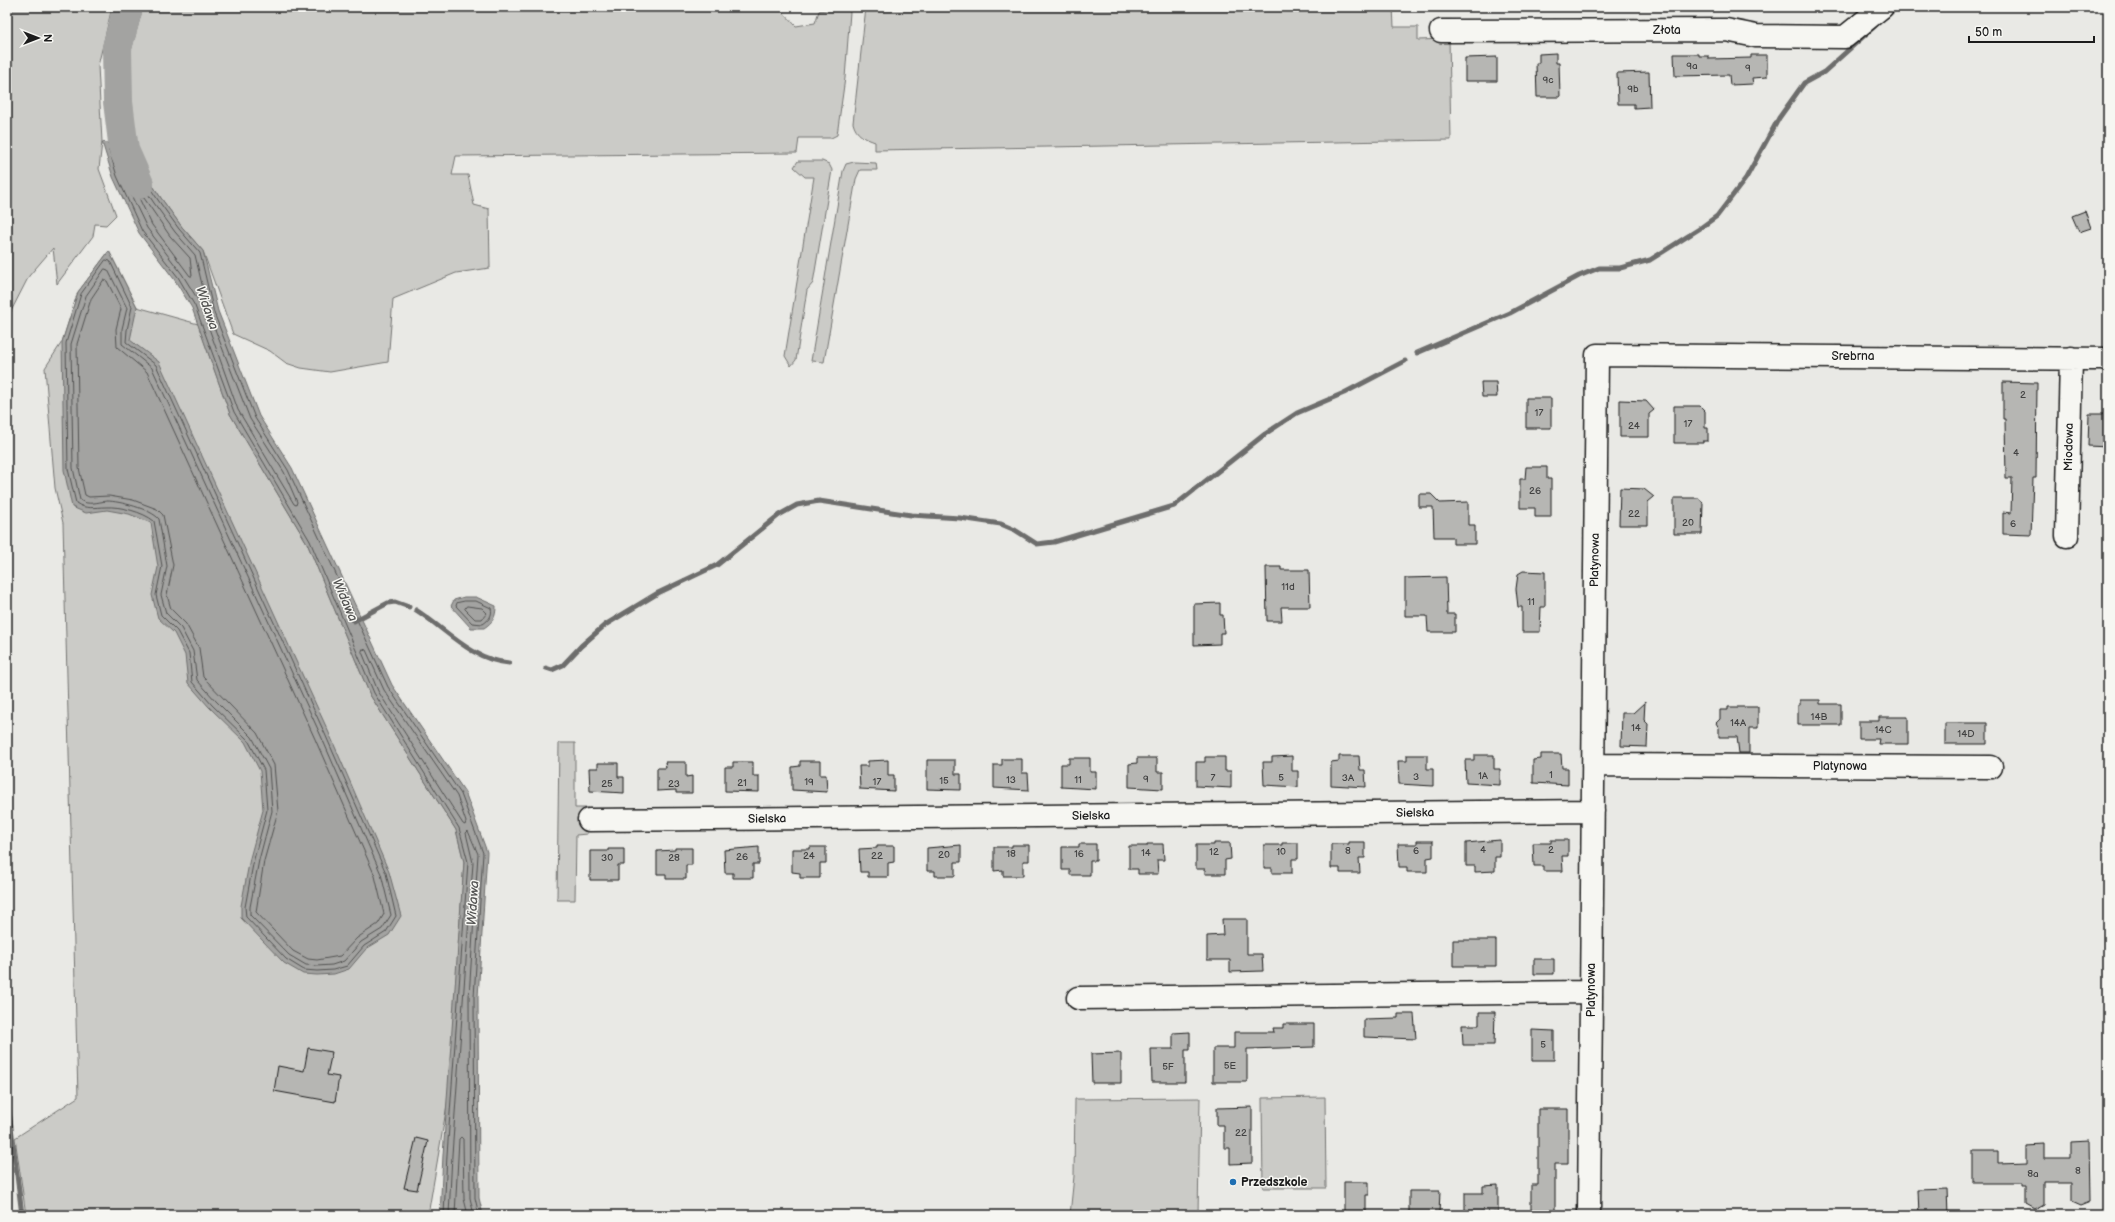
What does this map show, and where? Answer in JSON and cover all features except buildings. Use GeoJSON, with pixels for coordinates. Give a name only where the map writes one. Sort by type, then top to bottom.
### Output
{"type":"FeatureCollection","features":[{"type":"Feature","properties":{"kind":"street","name":"Złota"},"geometry":{"type":"LineString","coordinates":[[1441,31],[1726,30],[1756,36],[1845,37],[1882,7]]}},
{"type":"Feature","properties":{"kind":"street","name":"Srebrna"},"geometry":{"type":"LineString","coordinates":[[1597,355],[2108,359]]}},
{"type":"Feature","properties":{"kind":"street","name":"Platynowa"},"geometry":{"type":"LineString","coordinates":[[1589,1215],[1597,355]]}},
{"type":"Feature","properties":{"kind":"street","name":"Miodowa"},"geometry":{"type":"LineString","coordinates":[[2067,536],[2071,358]]}},
{"type":"Feature","properties":{"kind":"street","name":"Platynowa"},"geometry":{"type":"LineString","coordinates":[[1593,765],[1991,767]]}},
{"type":"Feature","properties":{"kind":"street","name":"Sielska"},"geometry":{"type":"LineString","coordinates":[[589,820],[1593,811]]}},
{"type":"Feature","properties":{"kind":"street"},"geometry":{"type":"LineString","coordinates":[[1078,998],[1591,992]]}},
{"type":"Feature","properties":{"kind":"shaded area"},"geometry":{"type":"Polygon","coordinates":[[[7,7],[112,7],[98,66],[102,142],[99,169],[116,215],[106,225],[95,224],[93,236],[57,284],[53,248],[29,276],[7,319],[7,7]]]}},
{"type":"Feature","properties":{"kind":"shaded area"},"geometry":{"type":"Polygon","coordinates":[[[143,7],[782,7],[781,10],[796,26],[815,23],[819,11],[839,7],[850,12],[845,78],[837,135],[831,138],[799,138],[797,153],[456,156],[452,175],[468,175],[474,205],[489,209],[490,268],[456,273],[393,299],[388,362],[330,372],[301,368],[286,363],[270,351],[233,334],[203,251],[182,227],[140,166],[134,147],[128,62],[143,7]]]}},
{"type":"Feature","properties":{"kind":"shaded area"},"geometry":{"type":"Polygon","coordinates":[[[866,7],[1393,7],[1394,27],[1418,27],[1418,40],[1449,39],[1451,140],[875,150],[875,142],[861,136],[854,127],[853,123],[866,7]]]}},
{"type":"Feature","properties":{"kind":"shaded area"},"geometry":{"type":"Polygon","coordinates":[[[798,161],[822,161],[829,164],[832,170],[813,283],[807,290],[796,360],[791,366],[785,356],[814,177],[805,177],[794,167],[798,161]]]}},
{"type":"Feature","properties":{"kind":"shaded area"},"geometry":{"type":"Polygon","coordinates":[[[854,162],[876,163],[877,170],[860,170],[856,179],[824,362],[811,361],[843,171],[846,164],[854,162]]]}},
{"type":"Feature","properties":{"kind":"shaded area"},"geometry":{"type":"Polygon","coordinates":[[[109,251],[137,307],[198,324],[230,414],[307,543],[370,695],[456,830],[464,862],[448,1099],[428,1215],[26,1215],[15,1138],[78,1097],[63,523],[55,488],[45,368],[62,342],[78,292],[109,251]]]}},
{"type":"Feature","properties":{"kind":"shaded area"},"geometry":{"type":"Polygon","coordinates":[[[559,743],[575,743],[575,808],[588,808],[587,834],[576,835],[575,900],[557,900],[559,743]]]}},
{"type":"Feature","properties":{"kind":"shaded area"},"geometry":{"type":"Polygon","coordinates":[[[1325,1097],[1326,1188],[1263,1188],[1262,1098],[1325,1097]]]}},
{"type":"Feature","properties":{"kind":"shaded area"},"geometry":{"type":"Polygon","coordinates":[[[1200,1098],[1198,1215],[1070,1215],[1074,1176],[1075,1099],[1200,1098]]]}},
{"type":"Feature","properties":{"kind":"water"},"geometry":{"type":"Polygon","coordinates":[[[102,142],[134,147],[140,166],[161,198],[182,227],[203,251],[218,311],[259,416],[292,468],[392,685],[465,792],[487,852],[478,997],[479,1198],[483,1215],[440,1215],[464,862],[456,830],[370,695],[307,543],[230,414],[192,308],[174,279],[139,233],[113,177],[102,142]]]}},
{"type":"Feature","properties":{"kind":"water"},"geometry":{"type":"Polygon","coordinates":[[[109,251],[137,307],[130,340],[159,362],[329,733],[389,872],[401,916],[389,935],[366,949],[349,969],[334,974],[303,974],[284,963],[241,918],[241,906],[250,858],[263,810],[260,771],[245,742],[209,707],[188,683],[185,655],[174,633],[158,618],[152,595],[158,567],[151,523],[129,514],[107,510],[86,513],[72,507],[64,470],[62,342],[78,292],[109,251]]]}},
{"type":"Feature","properties":{"kind":"water"},"geometry":{"type":"Polygon","coordinates":[[[464,597],[476,597],[496,606],[495,616],[490,624],[484,628],[471,628],[451,606],[454,600],[464,597]]]}},
{"type":"Feature","properties":{"kind":"waterway","name":"Widawa"},"geometry":{"type":"LineString","coordinates":[[128,7],[117,48],[118,102],[124,150],[139,184]]}},
{"type":"Feature","properties":{"kind":"waterway"},"geometry":{"type":"LineString","coordinates":[[1887,16],[1897,7]]}},
{"type":"Feature","properties":{"kind":"waterway"},"geometry":{"type":"LineString","coordinates":[[1417,353],[1510,313],[1579,276],[1599,268],[1620,268],[1650,260],[1699,229],[1717,216],[1746,178],[1779,118],[1804,83],[1824,72],[1875,26]]}},
{"type":"Feature","properties":{"kind":"waterway"},"geometry":{"type":"LineString","coordinates":[[546,668],[552,670],[563,665],[581,646],[605,625],[658,593],[717,565],[779,515],[797,505],[819,501],[911,515],[960,518],[1001,524],[1015,530],[1037,544],[1054,542],[1174,506],[1265,434],[1297,413],[1344,393],[1405,361]]}},
{"type":"Feature","properties":{"kind":"waterway"},"geometry":{"type":"LineString","coordinates":[[354,621],[388,603],[395,602],[409,607]]}},
{"type":"Feature","properties":{"kind":"waterway"},"geometry":{"type":"LineString","coordinates":[[416,610],[471,650],[495,661],[509,663]]}},
{"type":"Feature","properties":{"kind":"waterway"},"geometry":{"type":"LineString","coordinates":[[7,1095],[22,1215]]}},
{"type":"Feature","properties":{"kind":"place","name":"Przedszkole"},"geometry":{"type":"Point","coordinates":[1233,1182]}}]}
